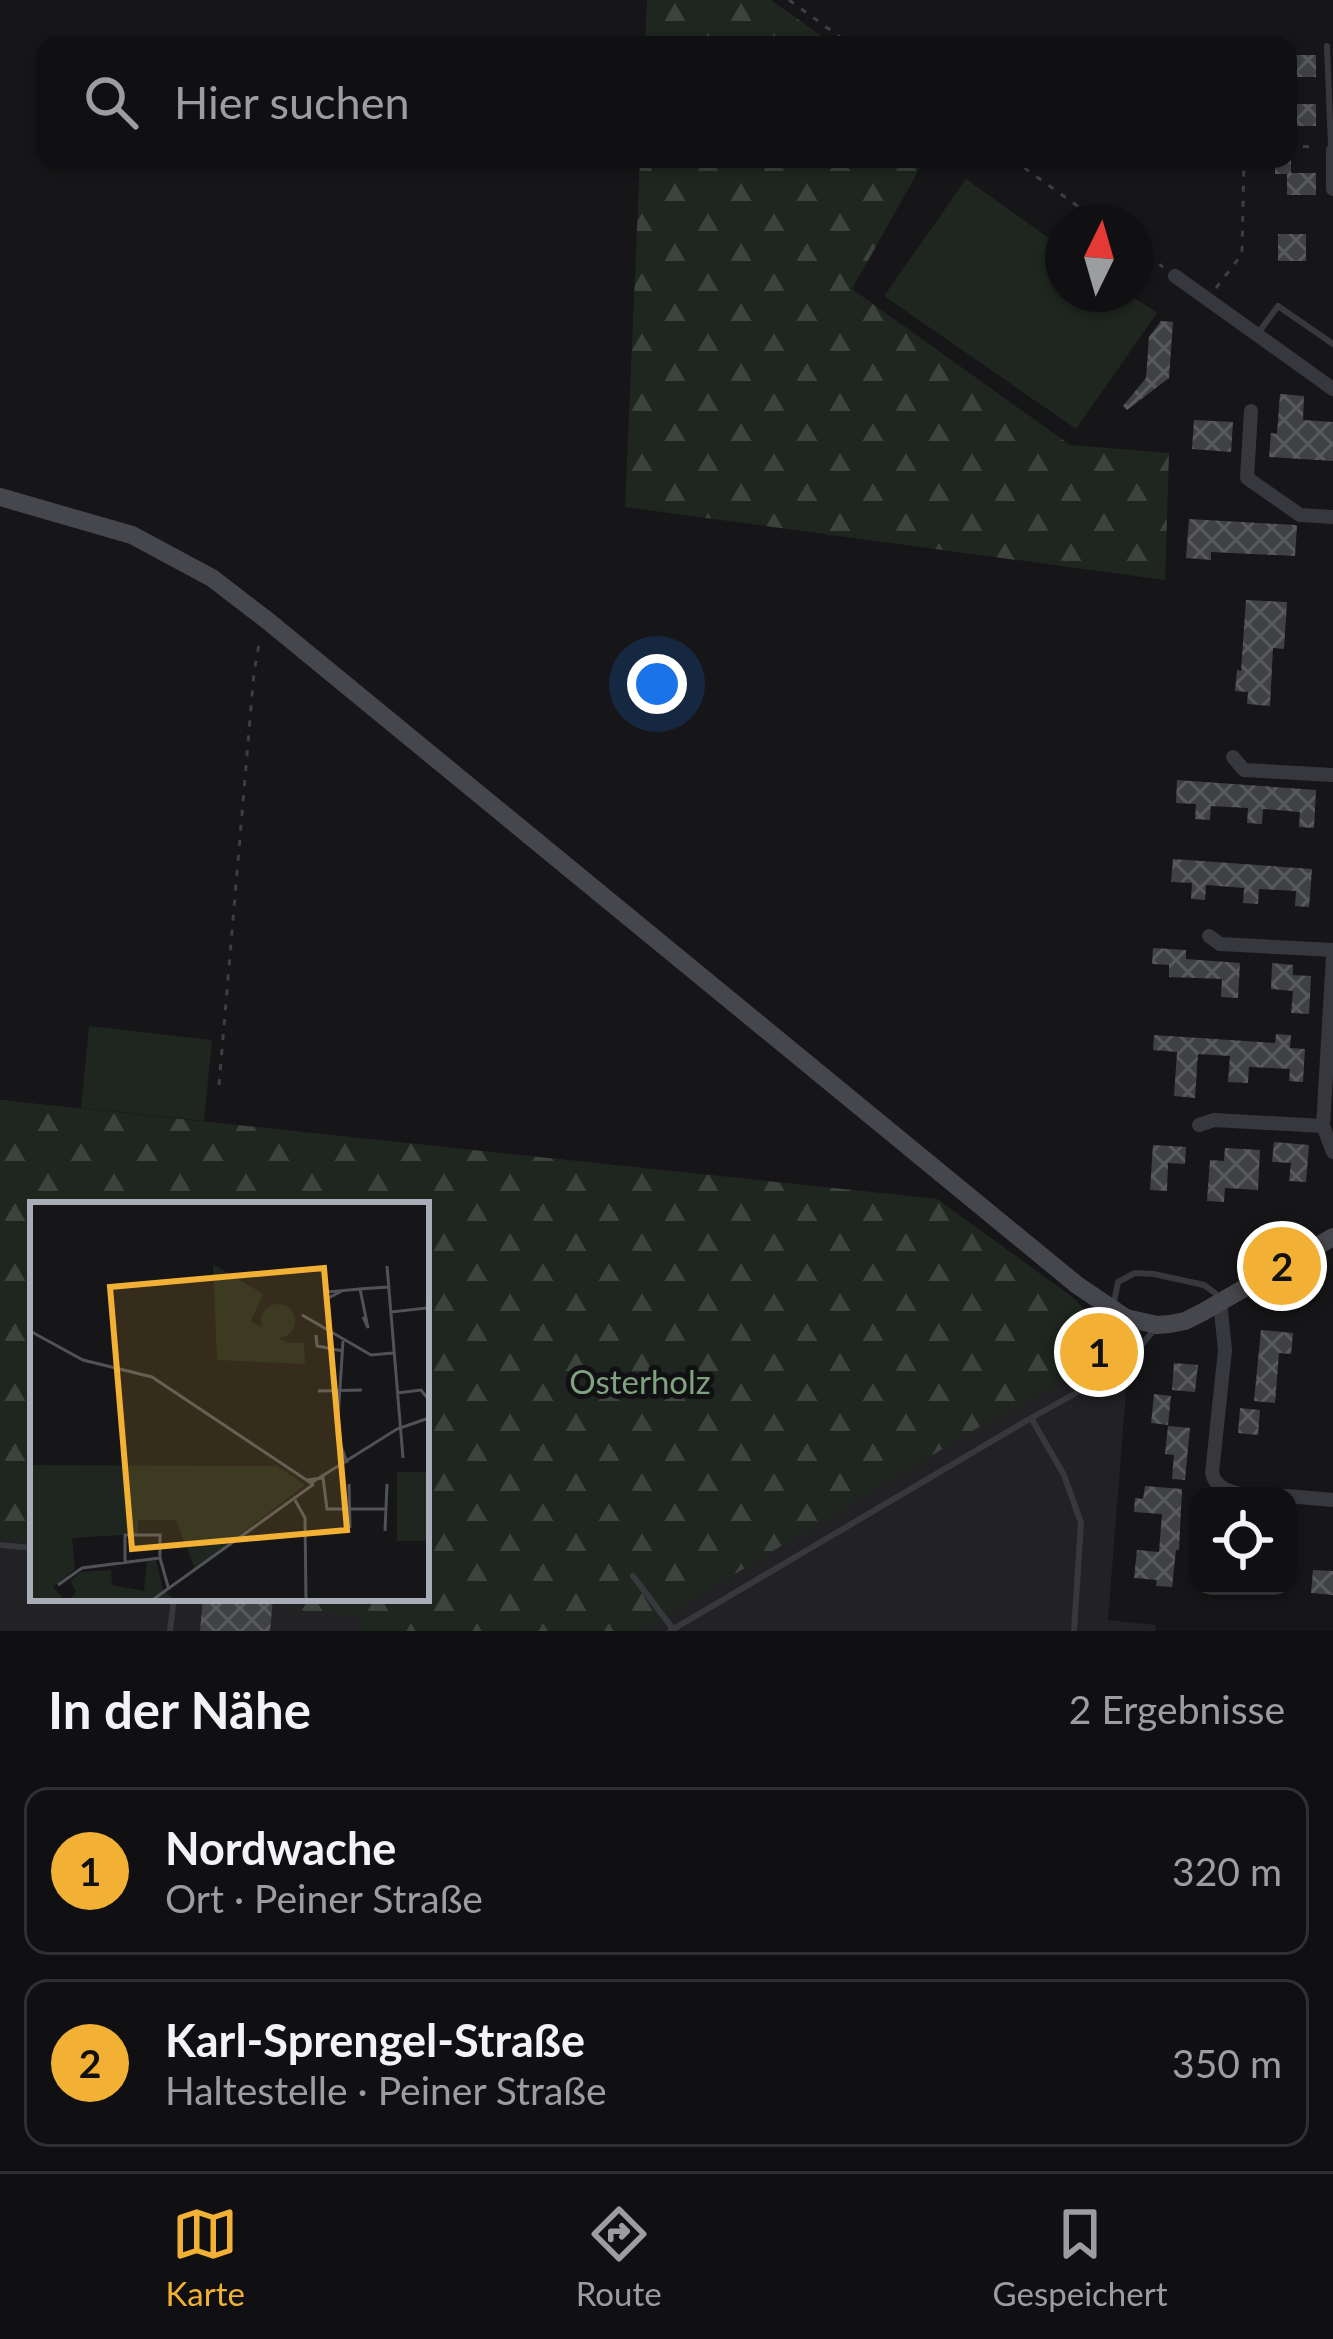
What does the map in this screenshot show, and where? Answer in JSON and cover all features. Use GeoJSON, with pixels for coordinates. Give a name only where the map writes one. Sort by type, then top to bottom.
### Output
{"type":"FeatureCollection","features":[{"type":"Feature","properties":{"kind":"main road"},"geometry":{"type":"LineString","coordinates":[[0,497],[132,535],[212,578],[1115,1312],[1157,1325],[1185,1321],[1333,1237]]}},
{"type":"Feature","properties":{"kind":"street"},"geometry":{"type":"LineString","coordinates":[[1333,150],[1333,189]]}},
{"type":"Feature","properties":{"kind":"street"},"geometry":{"type":"LineString","coordinates":[[1175,276],[1333,389]]}},
{"type":"Feature","properties":{"kind":"street"},"geometry":{"type":"LineString","coordinates":[[1251,411],[1247,478],[1300,515],[1333,517]]}},
{"type":"Feature","properties":{"kind":"street"},"geometry":{"type":"LineString","coordinates":[[1234,757],[1244,770],[1333,775]]}},
{"type":"Feature","properties":{"kind":"street"},"geometry":{"type":"LineString","coordinates":[[1209,936],[1220,944],[1333,953],[1323,1126],[1333,1152]]}},
{"type":"Feature","properties":{"kind":"street"},"geometry":{"type":"LineString","coordinates":[[1199,1124],[1214,1120],[1323,1126]]}},
{"type":"Feature","properties":{"kind":"street"},"geometry":{"type":"LineString","coordinates":[[1219,1487],[1212,1473],[1225,1350],[1220,1302]]}},
{"type":"Feature","properties":{"kind":"street"},"geometry":{"type":"LineString","coordinates":[[1297,1497],[1333,1500]]}},
{"type":"Feature","properties":{"kind":"lane"},"geometry":{"type":"LineString","coordinates":[[1327,46],[1333,150]]}},
{"type":"Feature","properties":{"kind":"lane"},"geometry":{"type":"LineString","coordinates":[[1257,335],[1278,306],[1333,344]]}},
{"type":"Feature","properties":{"kind":"lane"},"geometry":{"type":"LineString","coordinates":[[1115,1312],[1118,1282],[1135,1273],[1204,1285],[1220,1302]]}},
{"type":"Feature","properties":{"kind":"lane"},"geometry":{"type":"LineString","coordinates":[[633,1576],[672,1630],[1124,1366],[1157,1325]]}},
{"type":"Feature","properties":{"kind":"lane"},"geometry":{"type":"LineString","coordinates":[[1031,1418],[1064,1474],[1081,1523],[1074,1631]]}},
{"type":"Feature","properties":{"kind":"lane"},"geometry":{"type":"LineString","coordinates":[[0,1545],[30,1548]]}},
{"type":"Feature","properties":{"kind":"lane"},"geometry":{"type":"LineString","coordinates":[[170,1631],[174,1601]]}},
{"type":"Feature","properties":{"kind":"path"},"geometry":{"type":"LineString","coordinates":[[789,0],[838,36]]}},
{"type":"Feature","properties":{"kind":"path"},"geometry":{"type":"LineString","coordinates":[[1297,146],[1333,150]]}},
{"type":"Feature","properties":{"kind":"path"},"geometry":{"type":"LineString","coordinates":[[1025,168],[1075,204]]}},
{"type":"Feature","properties":{"kind":"path"},"geometry":{"type":"LineString","coordinates":[[1208,299],[1242,254],[1244,168]]}},
{"type":"Feature","properties":{"kind":"path"},"geometry":{"type":"LineString","coordinates":[[1153,260],[1175,276]]}},
{"type":"Feature","properties":{"kind":"path"},"geometry":{"type":"LineString","coordinates":[[219,1085],[254,672],[268,621]]}},
{"type":"Feature","properties":{"kind":"shaded area","name":"Osterholz"},"geometry":{"type":"Polygon","coordinates":[[[0,1100],[937,1199],[1072,1297],[1118,1352],[1090,1369],[1104,1391],[1127,1379],[1108,1620],[1156,1625],[1155,1631],[0,1631],[0,1100]]]}},
{"type":"Feature","properties":{"kind":"green space"},"geometry":{"type":"Polygon","coordinates":[[[647,0],[771,0],[821,36],[645,36],[647,0]]]}},
{"type":"Feature","properties":{"kind":"green space"},"geometry":{"type":"Polygon","coordinates":[[[640,168],[920,168],[852,289],[1070,445],[1169,453],[1165,580],[625,507],[640,168]]]}},
{"type":"Feature","properties":{"kind":"green space"},"geometry":{"type":"Polygon","coordinates":[[[966,179],[1045,235],[1045,312],[1157,313],[1076,429],[884,296],[966,179]]]}},
{"type":"Feature","properties":{"kind":"green space"},"geometry":{"type":"Polygon","coordinates":[[[89,1026],[212,1040],[204,1121],[81,1108],[89,1026]]]}},
{"type":"Feature","properties":{"kind":"green space","name":"Osterholz"},"geometry":{"type":"Polygon","coordinates":[[[0,1100],[937,1199],[1072,1297],[1098,1329],[1066,1348],[1077,1374],[989,1421],[640,1631],[362,1631],[361,1616],[295,1610],[294,1601],[429,1601],[429,1202],[30,1202],[30,1543],[0,1540],[0,1100]]]}},
{"type":"Feature","properties":{"kind":"building"},"geometry":{"type":"Polygon","coordinates":[[[1297,55],[1316,55],[1316,77],[1297,77],[1297,55]]]}},
{"type":"Feature","properties":{"kind":"building"},"geometry":{"type":"Polygon","coordinates":[[[1297,104],[1316,104],[1316,126],[1297,126],[1297,104]]]}},
{"type":"Feature","properties":{"kind":"building"},"geometry":{"type":"Polygon","coordinates":[[[1275,168],[1316,173],[1316,195],[1287,195],[1287,174],[1275,174],[1275,168]]]}},
{"type":"Feature","properties":{"kind":"building"},"geometry":{"type":"Polygon","coordinates":[[[1278,234],[1306,234],[1306,261],[1278,261],[1278,234]]]}},
{"type":"Feature","properties":{"kind":"building"},"geometry":{"type":"Polygon","coordinates":[[[1161,321],[1173,322],[1169,378],[1127,410],[1123,406],[1146,378],[1149,337],[1161,321]]]}},
{"type":"Feature","properties":{"kind":"building"},"geometry":{"type":"Polygon","coordinates":[[[1280,394],[1304,396],[1303,420],[1333,422],[1333,461],[1269,457],[1271,433],[1277,434],[1280,394]]]}},
{"type":"Feature","properties":{"kind":"building"},"geometry":{"type":"Polygon","coordinates":[[[1194,420],[1233,422],[1231,452],[1192,449],[1194,420]]]}},
{"type":"Feature","properties":{"kind":"building"},"geometry":{"type":"Polygon","coordinates":[[[1189,519],[1295,525],[1295,556],[1211,552],[1211,560],[1186,558],[1189,519]]]}},
{"type":"Feature","properties":{"kind":"building"},"geometry":{"type":"Polygon","coordinates":[[[1246,600],[1287,602],[1284,649],[1273,648],[1270,706],[1247,704],[1248,692],[1235,691],[1246,600]]]}},
{"type":"Feature","properties":{"kind":"building"},"geometry":{"type":"Polygon","coordinates":[[[1177,780],[1316,790],[1314,828],[1299,827],[1300,812],[1263,809],[1262,824],[1247,823],[1248,808],[1211,806],[1210,820],[1195,819],[1196,804],[1176,803],[1177,780]]]}},
{"type":"Feature","properties":{"kind":"building"},"geometry":{"type":"Polygon","coordinates":[[[1173,859],[1312,869],[1309,907],[1295,906],[1296,891],[1259,889],[1258,904],[1243,903],[1244,888],[1206,885],[1205,900],[1191,899],[1192,883],[1171,882],[1173,859]]]}},
{"type":"Feature","properties":{"kind":"building"},"geometry":{"type":"Polygon","coordinates":[[[1153,948],[1186,950],[1186,959],[1240,963],[1238,998],[1221,997],[1222,979],[1169,977],[1169,965],[1152,964],[1153,948]]]}},
{"type":"Feature","properties":{"kind":"building"},"geometry":{"type":"Polygon","coordinates":[[[1272,963],[1293,965],[1293,975],[1311,976],[1309,1014],[1291,1013],[1293,991],[1271,989],[1272,963]]]}},
{"type":"Feature","properties":{"kind":"building"},"geometry":{"type":"Polygon","coordinates":[[[1276,1034],[1291,1035],[1290,1048],[1305,1049],[1303,1082],[1289,1081],[1290,1069],[1249,1067],[1248,1083],[1228,1082],[1230,1056],[1198,1054],[1195,1098],[1174,1096],[1177,1052],[1153,1050],[1154,1035],[1275,1043],[1276,1034]]]}},
{"type":"Feature","properties":{"kind":"building"},"geometry":{"type":"Polygon","coordinates":[[[1274,1142],[1309,1145],[1306,1182],[1289,1181],[1291,1163],[1272,1162],[1274,1142]]]}},
{"type":"Feature","properties":{"kind":"building"},"geometry":{"type":"Polygon","coordinates":[[[1153,1145],[1186,1147],[1185,1164],[1168,1163],[1167,1191],[1150,1190],[1153,1145]]]}},
{"type":"Feature","properties":{"kind":"building"},"geometry":{"type":"Polygon","coordinates":[[[1225,1148],[1260,1150],[1258,1190],[1225,1188],[1224,1202],[1207,1201],[1210,1160],[1224,1161],[1225,1148]]]}},
{"type":"Feature","properties":{"kind":"building"},"geometry":{"type":"Polygon","coordinates":[[[1261,1330],[1293,1333],[1291,1354],[1279,1353],[1275,1403],[1254,1401],[1261,1330]]]}},
{"type":"Feature","properties":{"kind":"building"},"geometry":{"type":"Polygon","coordinates":[[[1109,1336],[1118,1352],[1089,1369],[1080,1353],[1109,1336]]]}},
{"type":"Feature","properties":{"kind":"building"},"geometry":{"type":"Polygon","coordinates":[[[1174,1363],[1198,1365],[1195,1392],[1172,1390],[1174,1363]]]}},
{"type":"Feature","properties":{"kind":"building"},"geometry":{"type":"Polygon","coordinates":[[[1154,1394],[1171,1396],[1168,1425],[1151,1423],[1154,1394]]]}},
{"type":"Feature","properties":{"kind":"building"},"geometry":{"type":"Polygon","coordinates":[[[1240,1408],[1260,1410],[1258,1435],[1238,1433],[1240,1408]]]}},
{"type":"Feature","properties":{"kind":"building"},"geometry":{"type":"Polygon","coordinates":[[[1168,1426],[1190,1428],[1185,1480],[1172,1479],[1174,1455],[1165,1454],[1168,1426]]]}},
{"type":"Feature","properties":{"kind":"building"},"geometry":{"type":"Polygon","coordinates":[[[1145,1486],[1182,1489],[1172,1587],[1134,1578],[1137,1550],[1159,1552],[1162,1514],[1134,1512],[1135,1498],[1143,1499],[1145,1486]]]}},
{"type":"Feature","properties":{"kind":"building"},"geometry":{"type":"Polygon","coordinates":[[[1313,1570],[1333,1571],[1333,1595],[1311,1593],[1313,1570]]]}},
{"type":"Feature","properties":{"kind":"building"},"geometry":{"type":"Polygon","coordinates":[[[203,1601],[273,1601],[270,1631],[200,1631],[203,1601]]]}},
{"type":"Feature","properties":{"kind":"place","name":"Karl-Sprengel-Straße"},"geometry":{"type":"Point","coordinates":[1282,1266]}},
{"type":"Feature","properties":{"kind":"place","name":"Nordwache"},"geometry":{"type":"Point","coordinates":[1099,1352]}}]}
